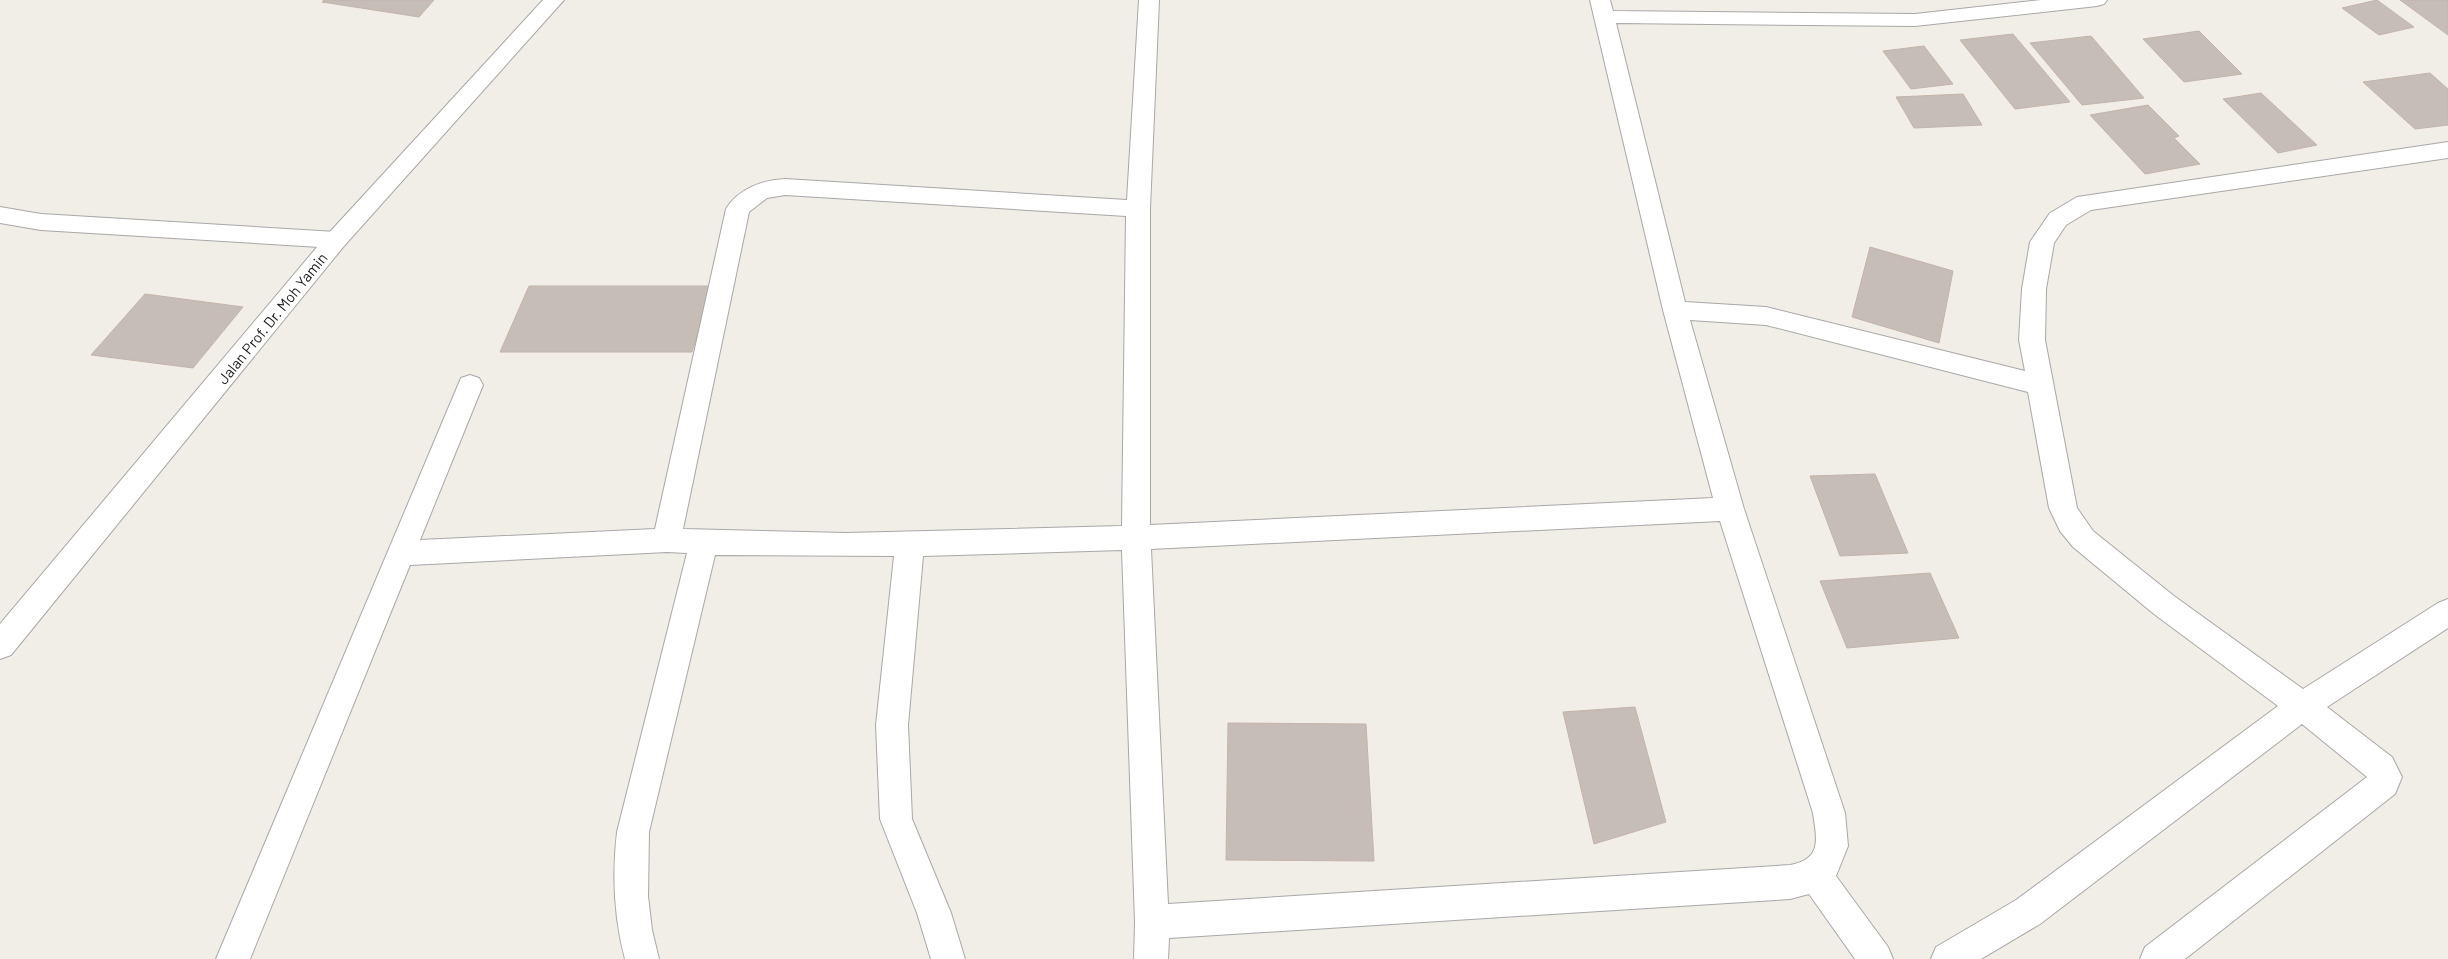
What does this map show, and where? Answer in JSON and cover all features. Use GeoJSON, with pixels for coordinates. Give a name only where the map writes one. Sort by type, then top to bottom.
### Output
{"type":"FeatureCollection","features":[{"type":"Feature","properties":{"kind":"street","name":"Jalan Prof. Dr. Moh Yamin"},"geometry":{"type":"LineString","coordinates":[[0,646],[336,240],[554,0]]}},
{"type":"Feature","properties":{"kind":"street"},"geometry":{"type":"LineString","coordinates":[[1149,0],[1138,208],[1136,538],[1152,922],[1151,959]]}},
{"type":"Feature","properties":{"kind":"street"},"geometry":{"type":"LineString","coordinates":[[1152,922],[1790,882],[1816,875],[1828,860],[1834,839],[1829,813],[1730,510],[1675,310],[1602,9],[1915,20],[2097,0]]}},
{"type":"Feature","properties":{"kind":"street"},"geometry":{"type":"LineString","coordinates":[[2157,959],[2384,783],[2386,776],[2381,768],[2302,706],[2164,605],[2079,534],[2063,508],[2032,340],[2034,289],[2042,242],[2058,219],[2085,203],[2448,150]]}},
{"type":"Feature","properties":{"kind":"street"},"geometry":{"type":"LineString","coordinates":[[667,540],[738,209],[750,197],[766,190],[785,187],[1138,208]]}},
{"type":"Feature","properties":{"kind":"street"},"geometry":{"type":"LineString","coordinates":[[0,215],[41,222],[336,240]]}},
{"type":"Feature","properties":{"kind":"street"},"geometry":{"type":"LineString","coordinates":[[1675,310],[1766,316],[2041,385]]}},
{"type":"Feature","properties":{"kind":"street"},"geometry":{"type":"LineString","coordinates":[[233,959],[470,385]]}},
{"type":"Feature","properties":{"kind":"street"},"geometry":{"type":"LineString","coordinates":[[400,553],[667,540],[704,543],[910,544],[1136,538],[1730,510]]}},
{"type":"Feature","properties":{"kind":"street"},"geometry":{"type":"LineString","coordinates":[[642,959],[636,941],[630,850],[704,543]]}},
{"type":"Feature","properties":{"kind":"street"},"geometry":{"type":"LineString","coordinates":[[910,544],[892,725],[896,819],[934,913],[948,959]]}},
{"type":"Feature","properties":{"kind":"street"},"geometry":{"type":"LineString","coordinates":[[1948,959],[2028,912],[2302,706],[2448,612]]}},
{"type":"Feature","properties":{"kind":"street"},"geometry":{"type":"LineString","coordinates":[[1816,875],[1876,959]]}},
{"type":"Feature","properties":{"kind":"building"},"geometry":{"type":"Polygon","coordinates":[[[324,0],[434,0],[419,17],[322,2],[324,0]]]}},
{"type":"Feature","properties":{"kind":"building"},"geometry":{"type":"Polygon","coordinates":[[[2377,0],[2414,27],[2379,35],[2342,8],[2377,0]]]}},
{"type":"Feature","properties":{"kind":"building"},"geometry":{"type":"Polygon","coordinates":[[[2400,0],[2448,0],[2448,35],[2400,0]]]}},
{"type":"Feature","properties":{"kind":"building"},"geometry":{"type":"Polygon","coordinates":[[[2199,31],[2242,74],[2184,82],[2143,39],[2199,31]]]}},
{"type":"Feature","properties":{"kind":"building"},"geometry":{"type":"Polygon","coordinates":[[[2013,34],[2070,102],[2015,109],[1960,40],[2013,34]]]}},
{"type":"Feature","properties":{"kind":"building"},"geometry":{"type":"Polygon","coordinates":[[[2091,36],[2144,98],[2082,105],[2030,43],[2091,36]]]}},
{"type":"Feature","properties":{"kind":"building"},"geometry":{"type":"Polygon","coordinates":[[[1924,46],[1953,84],[1911,89],[1883,51],[1924,46]]]}},
{"type":"Feature","properties":{"kind":"building"},"geometry":{"type":"Polygon","coordinates":[[[2430,73],[2448,89],[2448,125],[2415,129],[2363,82],[2430,73]]]}},
{"type":"Feature","properties":{"kind":"building"},"geometry":{"type":"Polygon","coordinates":[[[2261,93],[2317,145],[2278,153],[2223,99],[2261,93]]]}},
{"type":"Feature","properties":{"kind":"building"},"geometry":{"type":"Polygon","coordinates":[[[1963,94],[1982,125],[1914,128],[1896,97],[1963,94]]]}},
{"type":"Feature","properties":{"kind":"building"},"geometry":{"type":"Polygon","coordinates":[[[2148,105],[2179,136],[2174,138],[2200,164],[2145,174],[2090,115],[2148,105]]]}},
{"type":"Feature","properties":{"kind":"building"},"geometry":{"type":"Polygon","coordinates":[[[1870,247],[1953,271],[1939,343],[1852,317],[1870,247]]]}},
{"type":"Feature","properties":{"kind":"building"},"geometry":{"type":"Polygon","coordinates":[[[529,286],[713,286],[692,352],[500,352],[529,286]]]}},
{"type":"Feature","properties":{"kind":"building"},"geometry":{"type":"Polygon","coordinates":[[[145,294],[243,307],[193,368],[91,355],[145,294]]]}},
{"type":"Feature","properties":{"kind":"building"},"geometry":{"type":"Polygon","coordinates":[[[1875,474],[1908,553],[1840,556],[1810,476],[1875,474]]]}},
{"type":"Feature","properties":{"kind":"building"},"geometry":{"type":"Polygon","coordinates":[[[1930,573],[1959,638],[1847,648],[1820,581],[1930,573]]]}},
{"type":"Feature","properties":{"kind":"building"},"geometry":{"type":"Polygon","coordinates":[[[1635,707],[1666,822],[1594,844],[1563,712],[1635,707]]]}},
{"type":"Feature","properties":{"kind":"building"},"geometry":{"type":"Polygon","coordinates":[[[1228,723],[1366,724],[1374,861],[1226,860],[1228,723]]]}}]}
